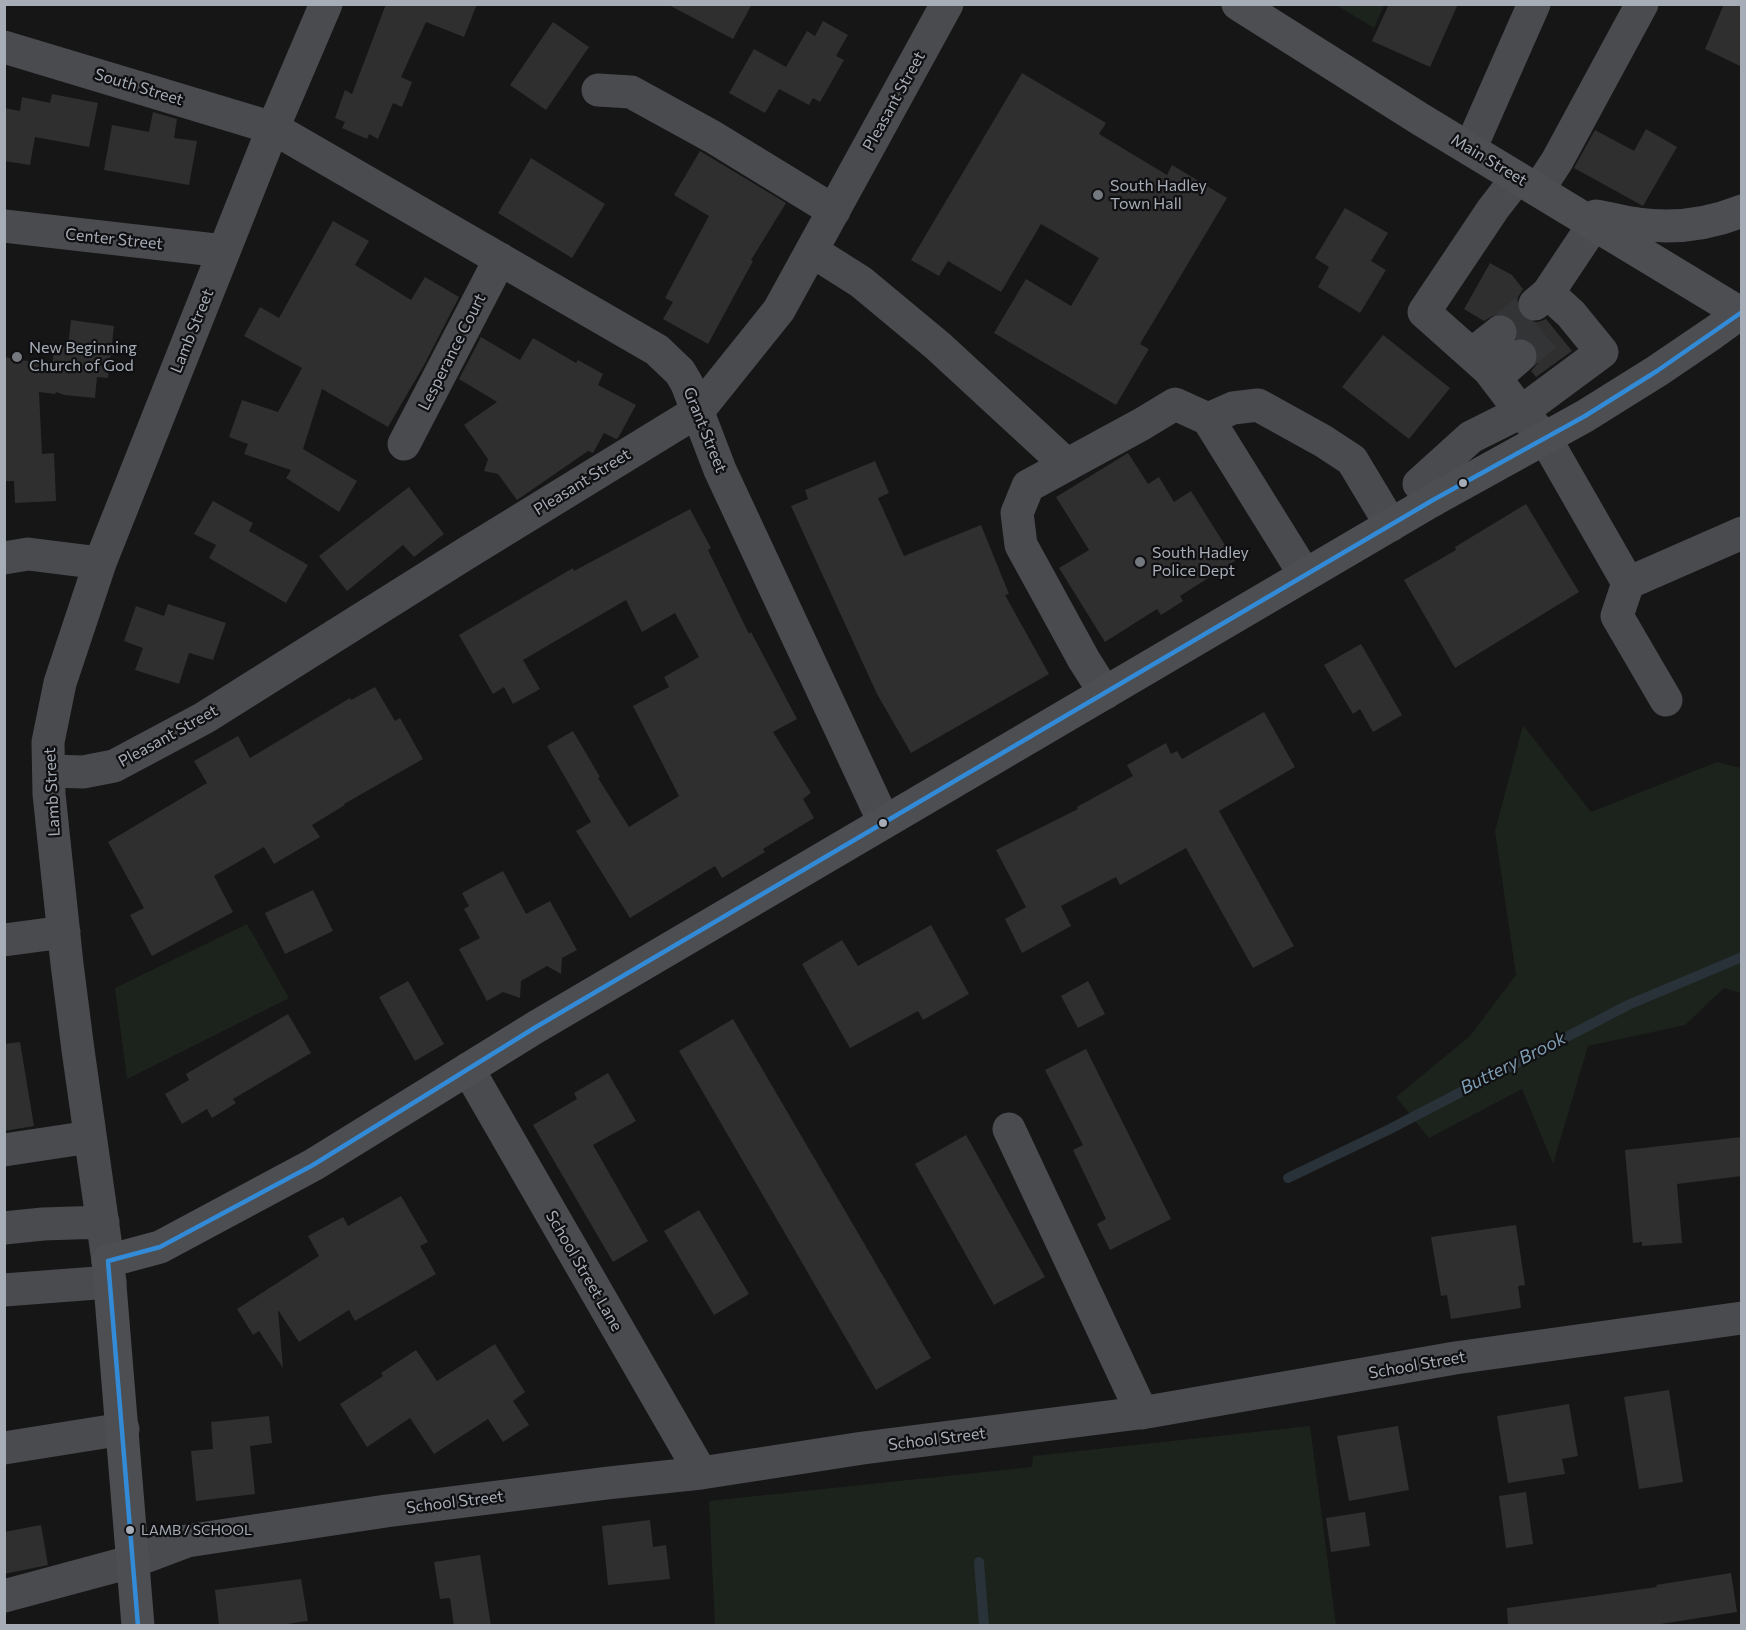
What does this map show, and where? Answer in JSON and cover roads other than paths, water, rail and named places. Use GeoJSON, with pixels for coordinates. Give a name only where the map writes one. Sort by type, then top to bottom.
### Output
{"type":"FeatureCollection","features":[{"type":"Feature","properties":{"kind":"main road","name":"Main Street"},"geometry":{"type":"LineString","coordinates":[[1238,4],[1470,149],[1741,313]]}},
{"type":"Feature","properties":{"kind":"main road"},"geometry":{"type":"LineString","coordinates":[[1584,218],[1669,226],[1714,219],[1742,211]]}},
{"type":"Feature","properties":{"kind":"main road"},"geometry":{"type":"LineString","coordinates":[[109,1271],[160,1247],[313,1165],[536,1027],[884,822],[1433,500],[1585,416],[1658,371],[1741,313]]}},
{"type":"Feature","properties":{"kind":"main road","name":"Lamb Street"},"geometry":{"type":"LineString","coordinates":[[109,1271],[138,1626]]}},
{"type":"Feature","properties":{"kind":"street","name":"Lamb Street"},"geometry":{"type":"LineString","coordinates":[[109,1271],[64,932],[49,794],[48,742],[60,683],[100,563],[273,128],[326,4]]}},
{"type":"Feature","properties":{"kind":"street","name":"Pleasant Street"},"geometry":{"type":"LineString","coordinates":[[49,771],[83,772],[114,766],[204,718],[698,411],[779,310],[947,4]]}},
{"type":"Feature","properties":{"kind":"street"},"geometry":{"type":"LineString","coordinates":[[1470,149],[1534,4]]}},
{"type":"Feature","properties":{"kind":"street"},"geometry":{"type":"LineString","coordinates":[[1628,583],[1545,438],[1472,354],[1424,312],[1493,209],[1557,161],[1642,4]]}},
{"type":"Feature","properties":{"kind":"street","name":"South Street"},"geometry":{"type":"LineString","coordinates":[[4,47],[273,128]]}},
{"type":"Feature","properties":{"kind":"street"},"geometry":{"type":"LineString","coordinates":[[598,90],[631,92],[648,100],[834,211]]}},
{"type":"Feature","properties":{"kind":"street","name":"Grant Street"},"geometry":{"type":"LineString","coordinates":[[273,128],[657,350],[680,372],[687,384],[720,470],[884,822]]}},
{"type":"Feature","properties":{"kind":"street"},"geometry":{"type":"LineString","coordinates":[[1433,500],[1419,484],[1471,437],[1521,412],[1602,352],[1552,310],[1584,218]]}},
{"type":"Feature","properties":{"kind":"street","name":"Center Street"},"geometry":{"type":"LineString","coordinates":[[4,226],[224,251]]}},
{"type":"Feature","properties":{"kind":"street"},"geometry":{"type":"LineString","coordinates":[[812,251],[861,282],[929,339],[1067,465]]}},
{"type":"Feature","properties":{"kind":"street","name":"Lesperance Court"},"geometry":{"type":"LineString","coordinates":[[404,444],[500,259]]}},
{"type":"Feature","properties":{"kind":"street"},"geometry":{"type":"LineString","coordinates":[[1472,354],[1510,344],[1495,378]]}},
{"type":"Feature","properties":{"kind":"street"},"geometry":{"type":"LineString","coordinates":[[1105,693],[1084,660],[1021,545],[1017,513],[1028,486],[1175,404],[1208,419],[1305,575]]}},
{"type":"Feature","properties":{"kind":"street"},"geometry":{"type":"LineString","coordinates":[[1208,419],[1233,408],[1258,405],[1323,441],[1352,460],[1391,525]]}},
{"type":"Feature","properties":{"kind":"street"},"geometry":{"type":"LineString","coordinates":[[1666,700],[1617,616],[1628,583],[1742,532]]}},
{"type":"Feature","properties":{"kind":"street"},"geometry":{"type":"LineString","coordinates":[[4,558],[28,554],[100,563]]}},
{"type":"Feature","properties":{"kind":"street"},"geometry":{"type":"LineString","coordinates":[[4,940],[64,932]]}},
{"type":"Feature","properties":{"kind":"street","name":"School Street Lane"},"geometry":{"type":"LineString","coordinates":[[468,1069],[701,1473]]}},
{"type":"Feature","properties":{"kind":"street"},"geometry":{"type":"LineString","coordinates":[[1009,1129],[1142,1413]]}},
{"type":"Feature","properties":{"kind":"street"},"geometry":{"type":"LineString","coordinates":[[4,1150],[90,1137]]}},
{"type":"Feature","properties":{"kind":"street"},"geometry":{"type":"LineString","coordinates":[[4,1228],[103,1222]]}},
{"type":"Feature","properties":{"kind":"street"},"geometry":{"type":"LineString","coordinates":[[4,1290],[109,1271]]}},
{"type":"Feature","properties":{"kind":"street","name":"School Street"},"geometry":{"type":"LineString","coordinates":[[4,1596],[134,1561],[187,1541],[386,1511],[701,1473],[863,1448],[1142,1413],[1455,1358],[1742,1318]]}},
{"type":"Feature","properties":{"kind":"street"},"geometry":{"type":"LineString","coordinates":[[4,1448],[123,1429]]}},
{"type":"Feature","properties":{"kind":"waterway","name":"Buttery Brook"},"geometry":{"type":"LineString","coordinates":[[1288,1178],[1390,1129],[1628,1005],[1742,957]]}},
{"type":"Feature","properties":{"kind":"waterway","name":"Buttery Brook"},"geometry":{"type":"LineString","coordinates":[[979,1562],[984,1626]]}},
{"type":"Feature","properties":{"kind":"tunnel"},"geometry":{"type":"LineString","coordinates":[[1500,332],[1535,304]]}},
{"type":"Feature","properties":{"kind":"tunnel"},"geometry":{"type":"LineString","coordinates":[[1520,356],[1554,328]]}},
{"type":"Feature","properties":{"kind":"place","name":"South Hadley Town Hall"},"geometry":{"type":"Point","coordinates":[1098,195]}},
{"type":"Feature","properties":{"kind":"place","name":"New Beginning Church of God"},"geometry":{"type":"Point","coordinates":[17,357]}},
{"type":"Feature","properties":{"kind":"place","name":"South Hadley Police Dept"},"geometry":{"type":"Point","coordinates":[1140,562]}},
{"type":"Feature","properties":{"kind":"place","name":"LAMB / SCHOOL"},"geometry":{"type":"Point","coordinates":[130,1530]}}]}
